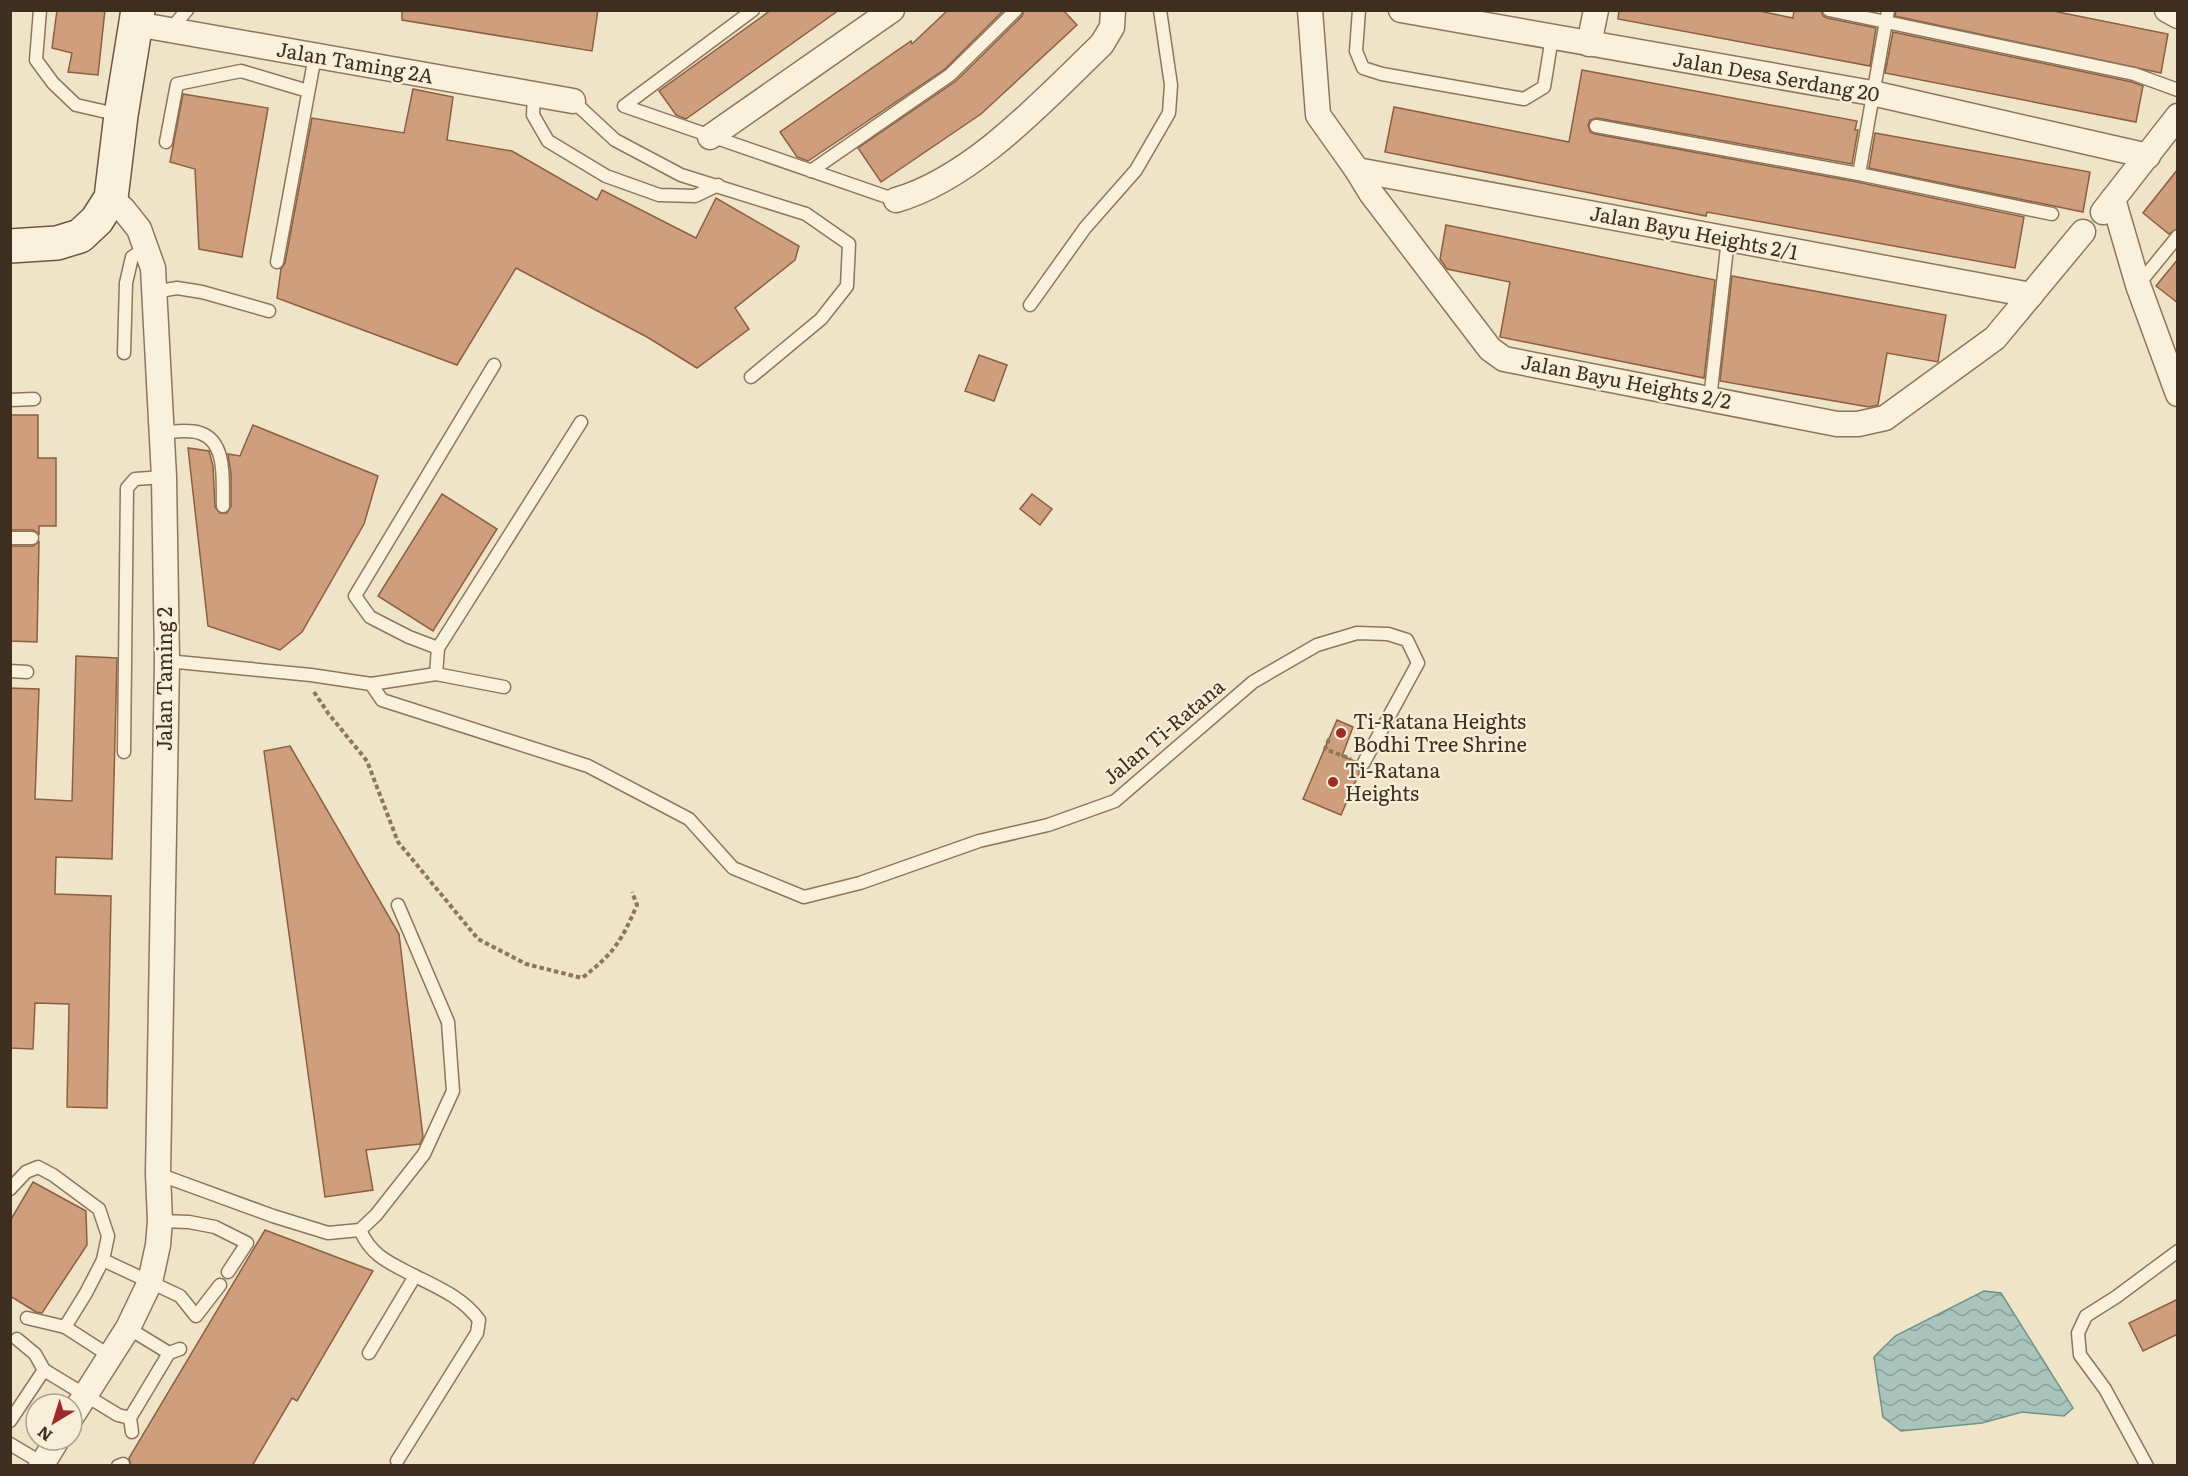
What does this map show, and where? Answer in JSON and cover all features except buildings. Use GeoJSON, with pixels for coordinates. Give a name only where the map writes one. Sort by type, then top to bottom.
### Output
{"type":"FeatureCollection","features":[{"type":"Feature","properties":{"kind":"street"},"geometry":{"type":"LineString","coordinates":[[896,200],[928,189],[1003,138],[1102,44],[1112,27],[1113,10]]}},
{"type":"Feature","properties":{"kind":"street","name":"Jalan Bayu Heights 2/2"},"geometry":{"type":"LineString","coordinates":[[1310,10],[1318,115],[1371,193],[1490,349],[1504,359],[1837,424],[1858,424],[1885,418],[1995,338],[2084,232]]}},
{"type":"Feature","properties":{"kind":"street","name":"Jalan Desa Serdang 20"},"geometry":{"type":"LineString","coordinates":[[1401,10],[1872,93],[2148,156]]}},
{"type":"Feature","properties":{"kind":"street"},"geometry":{"type":"LineString","coordinates":[[1589,44],[1596,10]]}},
{"type":"Feature","properties":{"kind":"street"},"geometry":{"type":"LineString","coordinates":[[2167,10],[2178,16]]}},
{"type":"Feature","properties":{"kind":"street"},"geometry":{"type":"LineString","coordinates":[[710,136],[892,11]]}},
{"type":"Feature","properties":{"kind":"street"},"geometry":{"type":"LineString","coordinates":[[10,246],[57,243],[80,236],[98,220],[111,198],[137,17]]}},
{"type":"Feature","properties":{"kind":"street","name":"Jalan Taming 2A"},"geometry":{"type":"LineString","coordinates":[[137,17],[170,30],[573,101]]}},
{"type":"Feature","properties":{"kind":"street"},"geometry":{"type":"LineString","coordinates":[[2175,377],[2107,206],[2178,116]]}},
{"type":"Feature","properties":{"kind":"street","name":"Jalan Bayu Heights 2/1"},"geometry":{"type":"LineString","coordinates":[[1357,170],[2031,295]]}},
{"type":"Feature","properties":{"kind":"street","name":"Jalan Taming 2"},"geometry":{"type":"LineString","coordinates":[[84,1397],[128,1328],[150,1282],[158,1245],[160,1221],[158,1174],[167,661],[162,432],[153,268],[139,229],[111,198]]}},
{"type":"Feature","properties":{"kind":"lane"},"geometry":{"type":"LineString","coordinates":[[40,10],[36,60],[53,83],[76,105],[121,116]]}},
{"type":"Feature","properties":{"kind":"lane"},"geometry":{"type":"LineString","coordinates":[[170,30],[187,10]]}},
{"type":"Feature","properties":{"kind":"lane"},"geometry":{"type":"LineString","coordinates":[[753,10],[624,106],[896,200]]}},
{"type":"Feature","properties":{"kind":"lane"},"geometry":{"type":"LineString","coordinates":[[811,171],[950,75],[1016,10]]}},
{"type":"Feature","properties":{"kind":"lane"},"geometry":{"type":"LineString","coordinates":[[1030,304],[1085,228],[1136,170],[1169,113],[1171,85],[1160,10]]}},
{"type":"Feature","properties":{"kind":"lane"},"geometry":{"type":"LineString","coordinates":[[1359,10],[1356,51],[1363,68],[1382,74],[1524,99],[1544,87],[1552,37]]}},
{"type":"Feature","properties":{"kind":"lane"},"geometry":{"type":"LineString","coordinates":[[1829,10],[1887,16],[2134,74],[2178,90]]}},
{"type":"Feature","properties":{"kind":"lane"},"geometry":{"type":"LineString","coordinates":[[1859,174],[1887,16]]}},
{"type":"Feature","properties":{"kind":"lane"},"geometry":{"type":"LineString","coordinates":[[277,262],[315,56]]}},
{"type":"Feature","properties":{"kind":"lane"},"geometry":{"type":"LineString","coordinates":[[166,142],[177,84],[241,71],[308,91]]}},
{"type":"Feature","properties":{"kind":"lane"},"geometry":{"type":"LineString","coordinates":[[534,94],[533,115],[548,141],[606,176],[659,195],[695,196],[718,185]]}},
{"type":"Feature","properties":{"kind":"lane"},"geometry":{"type":"LineString","coordinates":[[573,101],[615,140],[681,176],[718,185],[806,214],[849,244],[847,286],[821,319],[751,377]]}},
{"type":"Feature","properties":{"kind":"lane"},"geometry":{"type":"LineString","coordinates":[[1596,126],[1859,174],[2052,214]]}},
{"type":"Feature","properties":{"kind":"lane"},"geometry":{"type":"LineString","coordinates":[[2138,285],[2178,236]]}},
{"type":"Feature","properties":{"kind":"lane"},"geometry":{"type":"LineString","coordinates":[[1710,399],[1728,239]]}},
{"type":"Feature","properties":{"kind":"lane"},"geometry":{"type":"LineString","coordinates":[[124,353],[126,284],[132,257],[146,248]]}},
{"type":"Feature","properties":{"kind":"lane"},"geometry":{"type":"LineString","coordinates":[[154,292],[177,288],[202,292],[269,311]]}},
{"type":"Feature","properties":{"kind":"lane"},"geometry":{"type":"LineString","coordinates":[[438,648],[409,637],[370,616],[355,596],[494,365]]}},
{"type":"Feature","properties":{"kind":"lane"},"geometry":{"type":"LineString","coordinates":[[10,400],[34,399]]}},
{"type":"Feature","properties":{"kind":"lane"},"geometry":{"type":"LineString","coordinates":[[436,674],[438,648],[580,422]]}},
{"type":"Feature","properties":{"kind":"lane"},"geometry":{"type":"LineString","coordinates":[[162,432],[201,433],[215,444],[222,460],[223,506]]}},
{"type":"Feature","properties":{"kind":"lane"},"geometry":{"type":"LineString","coordinates":[[124,752],[127,488],[135,479],[164,477]]}},
{"type":"Feature","properties":{"kind":"lane"},"geometry":{"type":"LineString","coordinates":[[10,538],[32,538]]}},
{"type":"Feature","properties":{"kind":"lane","name":"Jalan Ti-Ratana"},"geometry":{"type":"LineString","coordinates":[[370,684],[382,700],[588,766],[689,819],[733,868],[804,897],[860,882],[979,841],[1048,825],[1115,801],[1252,682],[1317,645],[1357,633],[1388,634],[1407,640],[1418,663],[1363,764]]}},
{"type":"Feature","properties":{"kind":"lane"},"geometry":{"type":"LineString","coordinates":[[167,661],[370,684],[436,674],[504,687]]}},
{"type":"Feature","properties":{"kind":"lane"},"geometry":{"type":"LineString","coordinates":[[10,671],[27,672]]}},
{"type":"Feature","properties":{"kind":"lane"},"geometry":{"type":"LineString","coordinates":[[158,1174],[273,1216],[328,1233],[360,1230],[376,1215],[424,1154],[453,1091],[448,1022],[398,905]]}},
{"type":"Feature","properties":{"kind":"lane"},"geometry":{"type":"LineString","coordinates":[[10,1189],[26,1172],[38,1167],[53,1175],[99,1209],[108,1236],[103,1260],[65,1327]]}},
{"type":"Feature","properties":{"kind":"lane"},"geometry":{"type":"LineString","coordinates":[[160,1221],[189,1222],[215,1227],[247,1243],[228,1272]]}},
{"type":"Feature","properties":{"kind":"lane"},"geometry":{"type":"LineString","coordinates":[[360,1230],[367,1245],[382,1258],[446,1291],[471,1309],[479,1320],[477,1333],[397,1461]]}},
{"type":"Feature","properties":{"kind":"lane"},"geometry":{"type":"LineString","coordinates":[[2147,1466],[2105,1389],[2080,1355],[2078,1333],[2086,1316],[2116,1297],[2169,1255],[2178,1251]]}},
{"type":"Feature","properties":{"kind":"lane"},"geometry":{"type":"LineString","coordinates":[[103,1260],[180,1296],[196,1316],[220,1285]]}},
{"type":"Feature","properties":{"kind":"lane"},"geometry":{"type":"LineString","coordinates":[[369,1353],[415,1276]]}},
{"type":"Feature","properties":{"kind":"lane"},"geometry":{"type":"LineString","coordinates":[[27,1318],[65,1327],[110,1356]]}},
{"type":"Feature","properties":{"kind":"lane"},"geometry":{"type":"LineString","coordinates":[[128,1328],[174,1351],[130,1418],[132,1432]]}},
{"type":"Feature","properties":{"kind":"lane"},"geometry":{"type":"LineString","coordinates":[[17,1339],[35,1354],[44,1370],[118,1415],[130,1418]]}},
{"type":"Feature","properties":{"kind":"lane"},"geometry":{"type":"LineString","coordinates":[[10,1421],[44,1370]]}},
{"type":"Feature","properties":{"kind":"lane"},"geometry":{"type":"LineString","coordinates":[[10,1444],[42,1464]]}},
{"type":"Feature","properties":{"kind":"path"},"geometry":{"type":"LineString","coordinates":[[304,675],[328,713],[367,761],[398,842],[478,939],[526,964],[582,978],[606,959],[623,937],[637,905],[632,892]]}},
{"type":"Feature","properties":{"kind":"path"},"geometry":{"type":"LineString","coordinates":[[1329,739],[1326,749],[1363,764]]}},
{"type":"Feature","properties":{"kind":"water"},"geometry":{"type":"Polygon","coordinates":[[[1984,1291],[2001,1293],[2073,1408],[2064,1416],[2022,1412],[1982,1423],[1901,1431],[1883,1417],[1874,1357],[1895,1336],[1984,1291]]]}},
{"type":"Feature","properties":{"kind":"place","name":"Ti-Ratana Heights Bodhi Tree Shrine"},"geometry":{"type":"Point","coordinates":[1341,733]}},
{"type":"Feature","properties":{"kind":"place","name":"Ti-Ratana Heights"},"geometry":{"type":"Point","coordinates":[1333,782]}}]}
